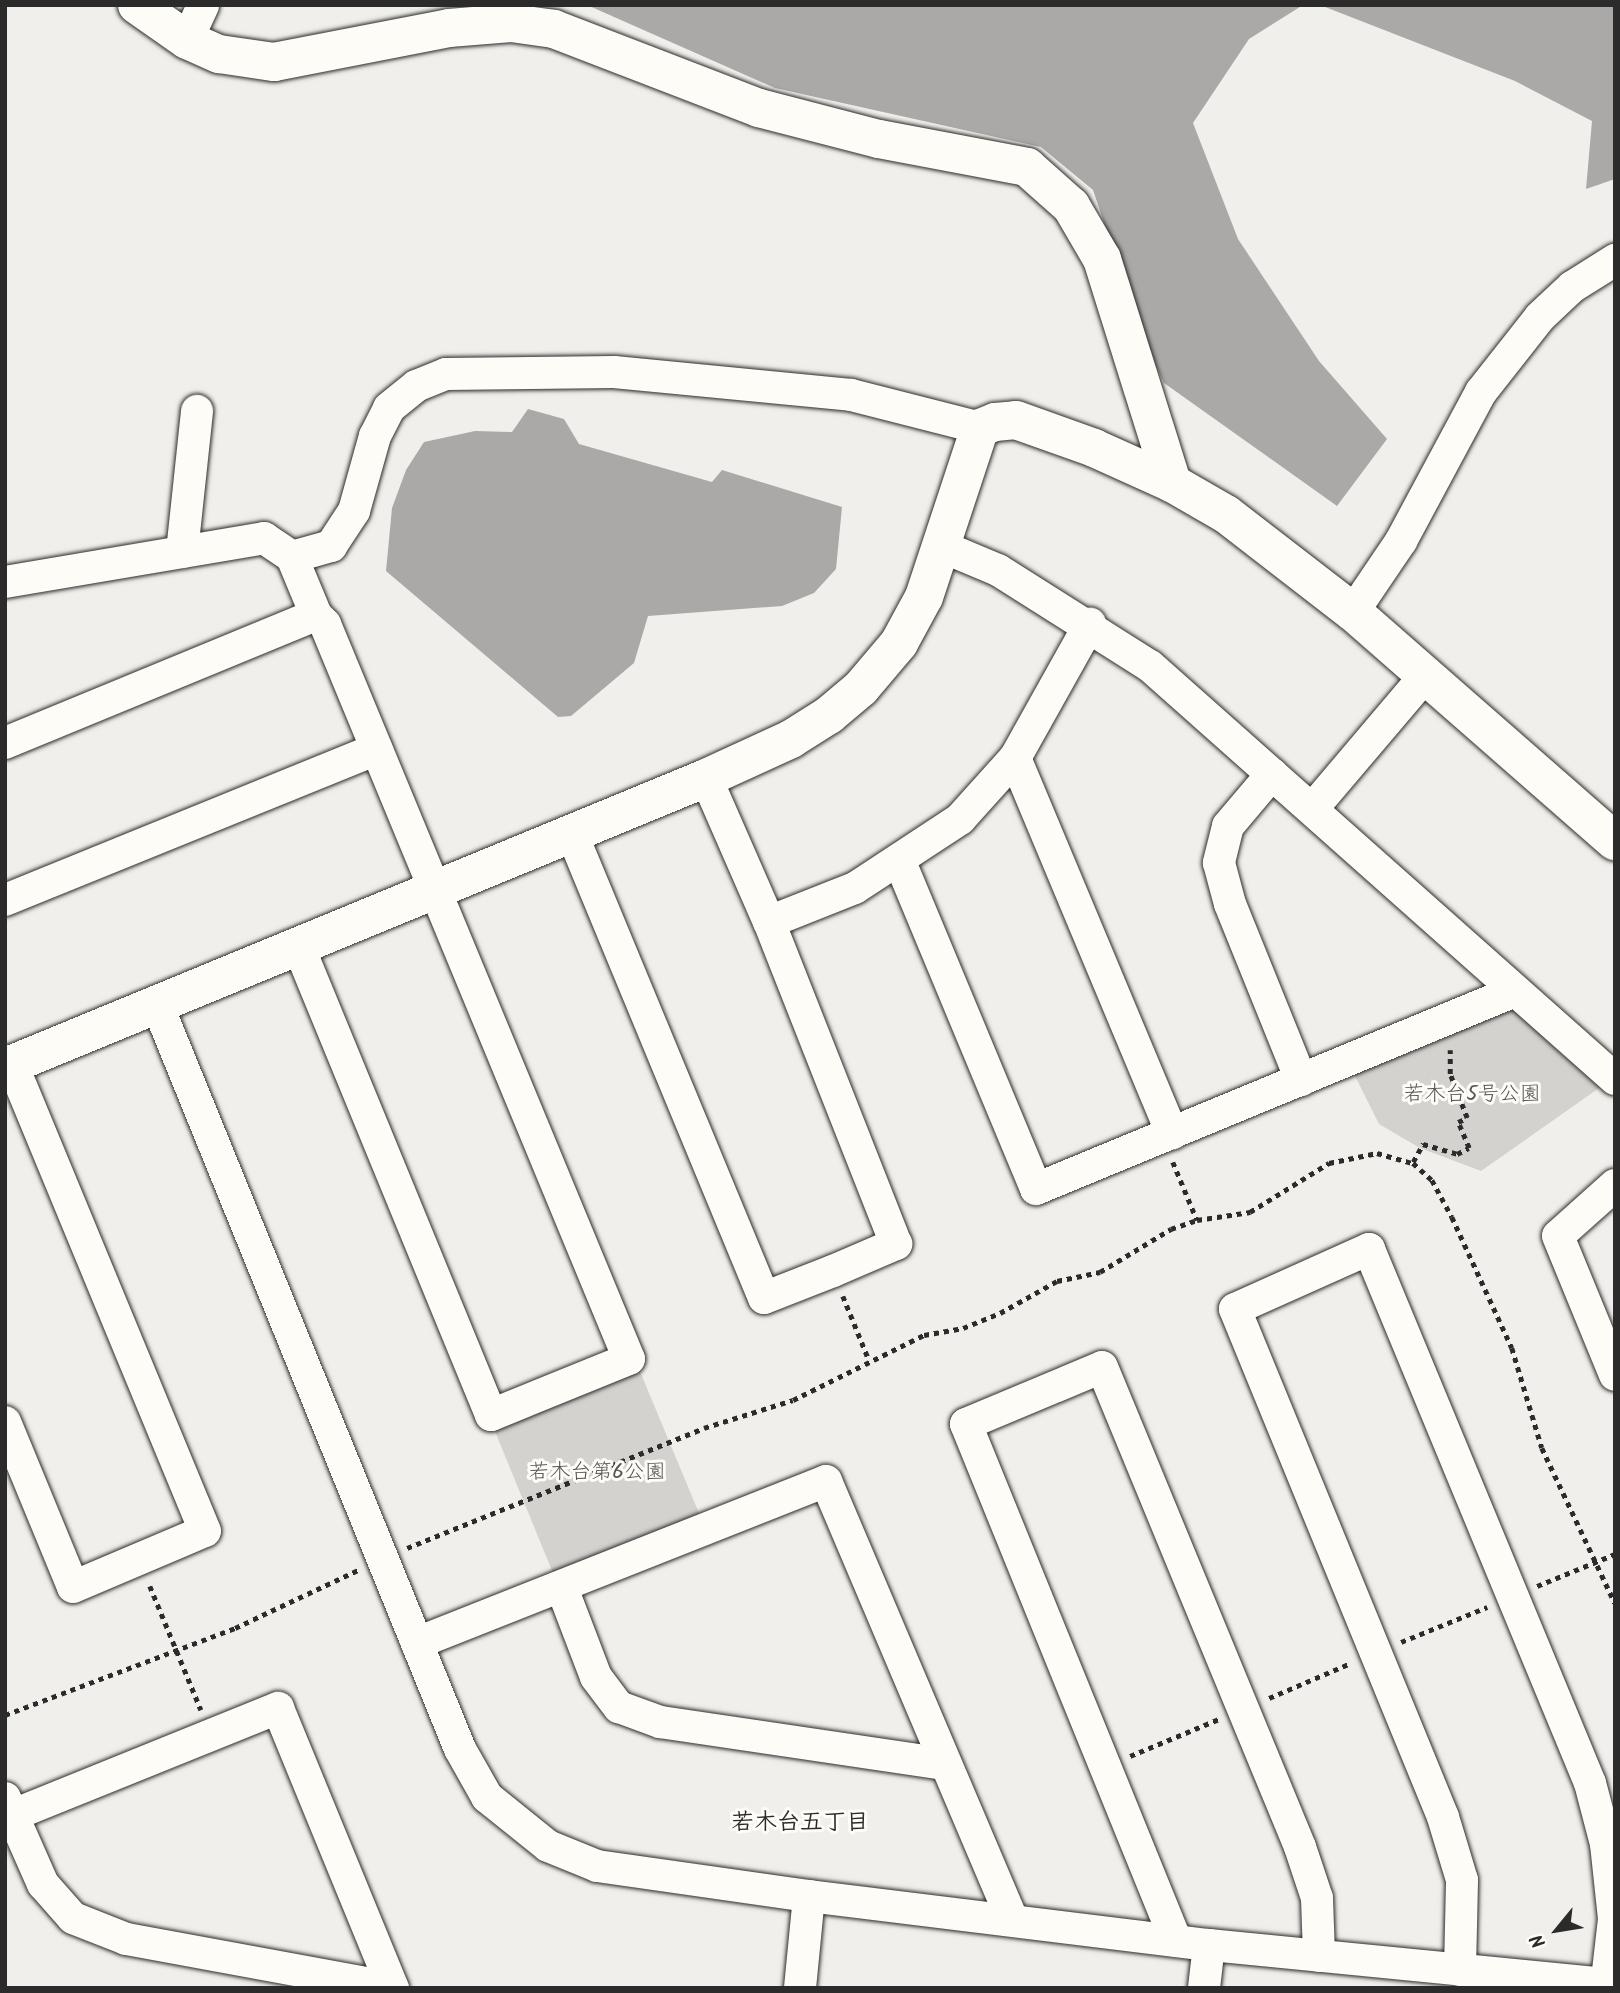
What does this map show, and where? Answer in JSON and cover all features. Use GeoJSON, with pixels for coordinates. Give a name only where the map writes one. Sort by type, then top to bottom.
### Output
{"type":"FeatureCollection","features":[{"type":"Feature","properties":{"kind":"street"},"geometry":{"type":"LineString","coordinates":[[137,5],[187,40],[219,54],[274,62],[514,14],[759,108],[880,139],[1027,167],[1070,206],[1102,259],[1172,483]]}},
{"type":"Feature","properties":{"kind":"street"},"geometry":{"type":"LineString","coordinates":[[187,40],[203,5]]}},
{"type":"Feature","properties":{"kind":"street"},"geometry":{"type":"LineString","coordinates":[[1353,612],[1401,541],[1481,393],[1540,317],[1572,287],[1615,260]]}},
{"type":"Feature","properties":{"kind":"street"},"geometry":{"type":"LineString","coordinates":[[292,557],[331,546],[354,511],[375,436],[389,408],[416,386],[446,374],[614,372],[851,395],[980,428],[1016,420],[1172,483],[1272,545],[1353,612],[1615,841]]}},
{"type":"Feature","properties":{"kind":"street"},"geometry":{"type":"LineString","coordinates":[[182,551],[197,411]]}},
{"type":"Feature","properties":{"kind":"street"},"geometry":{"type":"LineString","coordinates":[[5,1422],[73,1587],[205,1531],[9,1065],[572,834],[791,739],[861,688],[899,643],[924,597],[943,547],[980,428]]}},
{"type":"Feature","properties":{"kind":"street"},"geometry":{"type":"LineString","coordinates":[[5,582],[264,538],[292,557],[316,615],[325,624],[629,1359],[491,1415],[298,945]]}},
{"type":"Feature","properties":{"kind":"street"},"geometry":{"type":"LineString","coordinates":[[943,547],[998,570],[1090,624],[1150,666],[1615,1079]]}},
{"type":"Feature","properties":{"kind":"street"},"geometry":{"type":"LineString","coordinates":[[5,743],[316,615]]}},
{"type":"Feature","properties":{"kind":"street"},"geometry":{"type":"LineString","coordinates":[[769,922],[855,888],[900,862],[960,819],[1015,758],[1090,624]]}},
{"type":"Feature","properties":{"kind":"street"},"geometry":{"type":"LineString","coordinates":[[1313,808],[1425,676]]}},
{"type":"Feature","properties":{"kind":"street"},"geometry":{"type":"LineString","coordinates":[[5,900],[376,749]]}},
{"type":"Feature","properties":{"kind":"street"},"geometry":{"type":"LineString","coordinates":[[1015,758],[1168,1135]]}},
{"type":"Feature","properties":{"kind":"street"},"geometry":{"type":"LineString","coordinates":[[1272,774],[1228,826],[1219,863],[1230,904],[1301,1080]]}},
{"type":"Feature","properties":{"kind":"street"},"geometry":{"type":"LineString","coordinates":[[572,834],[764,1298],[833,1271],[896,1244],[769,922],[706,778]]}},
{"type":"Feature","properties":{"kind":"street"},"geometry":{"type":"LineString","coordinates":[[900,862],[1036,1189],[1516,991]]}},
{"type":"Feature","properties":{"kind":"street"},"geometry":{"type":"LineString","coordinates":[[157,1004],[460,1749],[487,1797],[548,1846],[597,1866],[809,1895],[1209,1945],[1609,1986],[1614,1919],[1606,1844],[1590,1783],[1369,1249],[1235,1309],[1443,1817],[1462,1880],[1460,1970]]}},
{"type":"Feature","properties":{"kind":"street"},"geometry":{"type":"LineString","coordinates":[[1615,1185],[1558,1236],[1615,1375]]}},
{"type":"Feature","properties":{"kind":"street"},"geometry":{"type":"LineString","coordinates":[[1176,1941],[966,1424],[1102,1367],[1300,1847],[1317,1898],[1319,1956]]}},
{"type":"Feature","properties":{"kind":"street"},"geometry":{"type":"LineString","coordinates":[[417,1643],[562,1588],[826,1481],[1012,1920]]}},
{"type":"Feature","properties":{"kind":"street"},"geometry":{"type":"LineString","coordinates":[[562,1588],[596,1677],[618,1707],[660,1722],[945,1764]]}},
{"type":"Feature","properties":{"kind":"street"},"geometry":{"type":"LineString","coordinates":[[278,1708],[393,1988],[126,1939],[73,1917],[43,1884],[9,1806],[278,1708]]}},
{"type":"Feature","properties":{"kind":"street"},"geometry":{"type":"LineString","coordinates":[[800,1988],[809,1895]]}},
{"type":"Feature","properties":{"kind":"street"},"geometry":{"type":"LineString","coordinates":[[1204,1988],[1209,1945]]}},
{"type":"Feature","properties":{"kind":"path"},"geometry":{"type":"LineString","coordinates":[[1413,1163],[1423,1144],[1457,1154],[1469,1148],[1458,1122],[1467,1118],[1450,1074],[1451,1049],[1439,1054]]}},
{"type":"Feature","properties":{"kind":"path"},"geometry":{"type":"LineString","coordinates":[[1168,1135],[1197,1220]]}},
{"type":"Feature","properties":{"kind":"path"},"geometry":{"type":"LineString","coordinates":[[5,1715],[61,1696],[176,1647],[285,1606],[382,1557],[704,1428],[793,1400],[924,1335],[962,1328],[1000,1313],[1057,1281],[1100,1272],[1171,1230],[1197,1220],[1250,1212],[1329,1163],[1352,1156],[1377,1153],[1413,1163],[1433,1180],[1512,1348],[1542,1448],[1615,1603]]}},
{"type":"Feature","properties":{"kind":"path"},"geometry":{"type":"LineString","coordinates":[[833,1271],[869,1360]]}},
{"type":"Feature","properties":{"kind":"path"},"geometry":{"type":"LineString","coordinates":[[139,1559],[211,1734]]}},
{"type":"Feature","properties":{"kind":"green space","name":"若木台5号公園"},"geometry":{"type":"Polygon","coordinates":[[[1507,1008],[1519,1010],[1602,1086],[1481,1171],[1420,1148],[1379,1124],[1353,1072],[1507,1008]]]}},
{"type":"Feature","properties":{"kind":"green space","name":"若木台第6公園"},"geometry":{"type":"Polygon","coordinates":[[[639,1369],[701,1518],[555,1578],[494,1429],[639,1369]]]}},
{"type":"Feature","properties":{"kind":"shaded area"},"geometry":{"type":"Polygon","coordinates":[[[587,5],[1303,5],[1249,39],[1193,123],[1238,239],[1319,361],[1387,439],[1337,506],[1164,383],[1145,343],[1093,190],[1041,147],[775,88],[587,5]]]}},
{"type":"Feature","properties":{"kind":"shaded area"},"geometry":{"type":"Polygon","coordinates":[[[1320,5],[1615,5],[1615,179],[1586,189],[1592,121],[1515,81],[1320,5]]]}},
{"type":"Feature","properties":{"kind":"shaded area"},"geometry":{"type":"Polygon","coordinates":[[[528,409],[564,419],[579,444],[712,482],[722,470],[842,507],[836,569],[814,593],[782,606],[648,616],[634,663],[571,716],[558,717],[386,571],[392,508],[406,470],[424,442],[475,431],[512,432],[528,409]]]}},
{"type":"Feature","properties":{"kind":"district","name":"若木台五丁目"},"geometry":{"type":"Point","coordinates":[800,1823]}}]}
